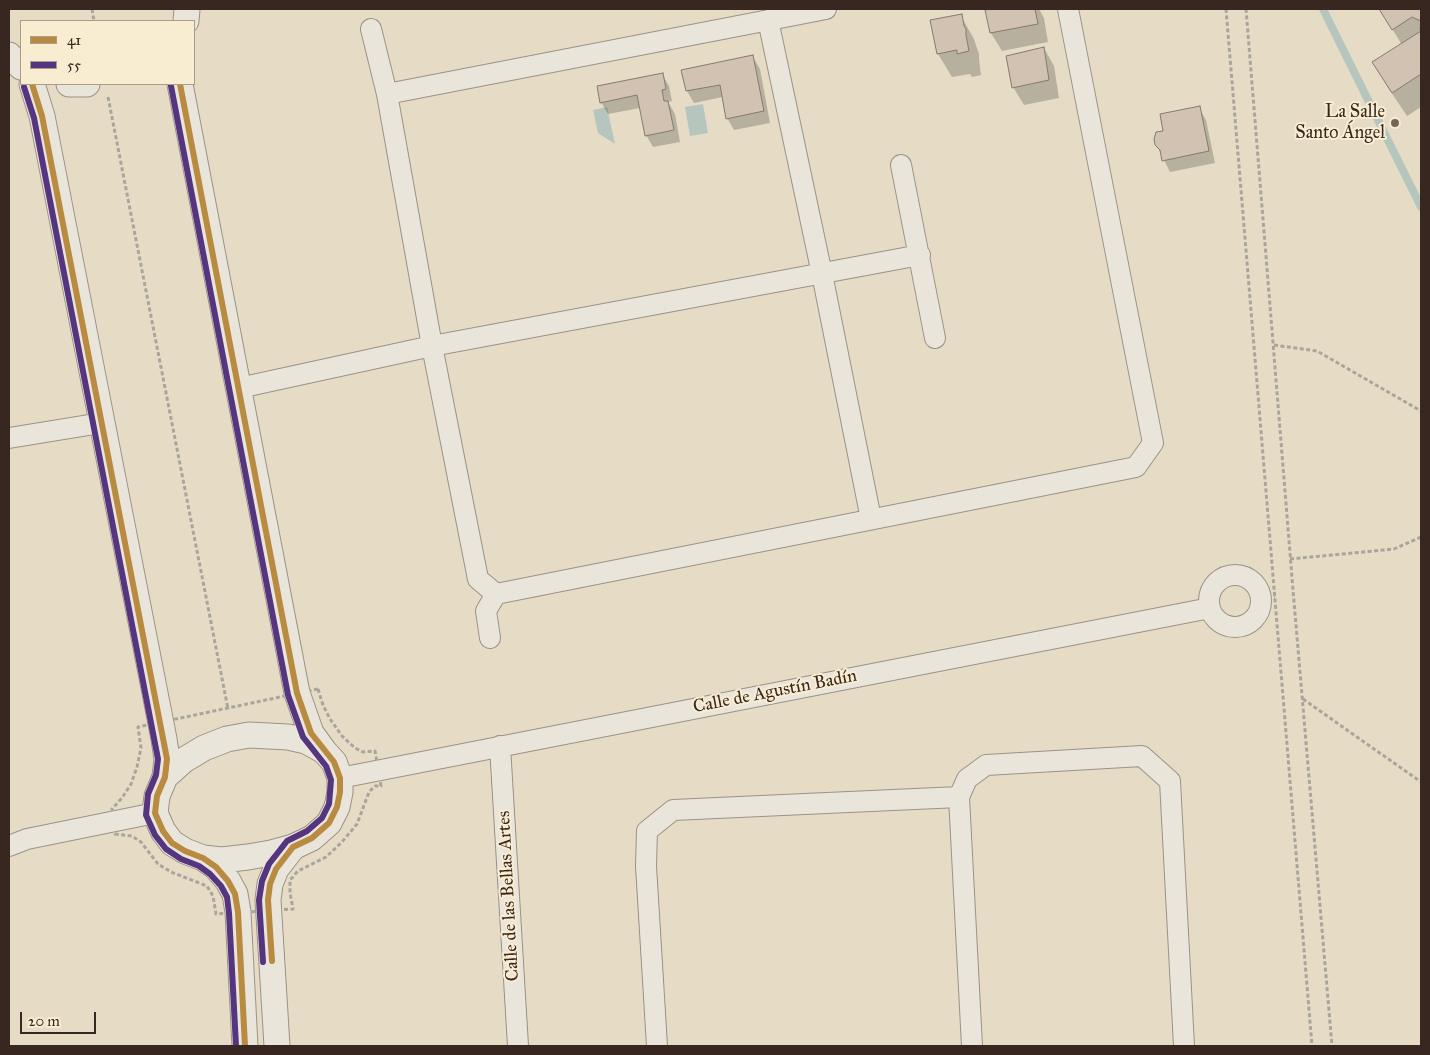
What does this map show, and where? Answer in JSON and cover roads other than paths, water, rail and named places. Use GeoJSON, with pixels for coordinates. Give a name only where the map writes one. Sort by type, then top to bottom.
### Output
{"type":"FeatureCollection","features":[{"type":"Feature","properties":{"kind":"street"},"geometry":{"type":"LineString","coordinates":[[387,94],[826,9]]}},
{"type":"Feature","properties":{"kind":"street"},"geometry":{"type":"LineString","coordinates":[[490,638],[486,611],[496,594],[1136,467],[1153,443],[1068,9]]}},
{"type":"Feature","properties":{"kind":"street"},"geometry":{"type":"LineString","coordinates":[[768,20],[822,274],[871,519]]}},
{"type":"Feature","properties":{"kind":"street"},"geometry":{"type":"LineString","coordinates":[[371,29],[387,94],[432,346],[478,579],[496,594]]}},
{"type":"Feature","properties":{"kind":"street"},"geometry":{"type":"LineString","coordinates":[[9,55],[20,66]]}},
{"type":"Feature","properties":{"kind":"street"},"geometry":{"type":"LineString","coordinates":[[32,85],[42,116],[160,721],[167,759],[166,777]]}},
{"type":"Feature","properties":{"kind":"street"},"geometry":{"type":"LineString","coordinates":[[75,85],[97,89]]}},
{"type":"Feature","properties":{"kind":"street"},"geometry":{"type":"LineString","coordinates":[[180,85],[297,693],[311,733],[334,762],[340,778],[337,807],[329,823],[312,838],[293,847],[272,853],[222,860],[203,858]]}},
{"type":"Feature","properties":{"kind":"street"},"geometry":{"type":"LineString","coordinates":[[900,165],[920,255],[935,338]]}},
{"type":"Feature","properties":{"kind":"street"},"geometry":{"type":"LineString","coordinates":[[239,388],[432,346],[920,255]]}},
{"type":"Feature","properties":{"kind":"street"},"geometry":{"type":"LineString","coordinates":[[9,438],[101,423]]}},
{"type":"Feature","properties":{"kind":"street"},"geometry":{"type":"LineString","coordinates":[[1230,575],[1247,577],[1268,597],[1261,605],[1254,619],[1240,626],[1225,625],[1218,621],[1210,608],[1209,599],[1211,591],[1222,578],[1230,575]]}},
{"type":"Feature","properties":{"kind":"street","name":"Calle de Agustín Badín"},"geometry":{"type":"LineString","coordinates":[[340,778],[1210,608]]}},
{"type":"Feature","properties":{"kind":"street"},"geometry":{"type":"LineString","coordinates":[[245,1046],[238,912],[235,894],[228,881],[216,867],[203,858],[185,851],[172,843],[163,831],[155,813],[156,796],[166,777],[184,760],[204,748],[227,739],[249,735],[288,737],[306,741],[324,751]]}},
{"type":"Feature","properties":{"kind":"street","name":"Calle de las Bellas Artes"},"geometry":{"type":"LineString","coordinates":[[500,746],[518,1046]]}},
{"type":"Feature","properties":{"kind":"street"},"geometry":{"type":"LineString","coordinates":[[972,1046],[959,797],[967,779],[986,765],[1142,756],[1170,781],[1184,1046]]}},
{"type":"Feature","properties":{"kind":"street"},"geometry":{"type":"LineString","coordinates":[[657,1046],[646,866],[647,832],[673,810],[959,797]]}},
{"type":"Feature","properties":{"kind":"street"},"geometry":{"type":"LineString","coordinates":[[9,846],[27,839],[155,813]]}},
{"type":"Feature","properties":{"kind":"street"},"geometry":{"type":"LineString","coordinates":[[277,1046],[268,910],[270,884],[276,869],[293,847]]}},
{"type":"Feature","properties":{"kind":"waterway"},"geometry":{"type":"LineString","coordinates":[[1323,9],[1421,207]]}},
{"type":"Feature","properties":{"kind":"place","name":"La Salle Santo Ángel"},"geometry":{"type":"Point","coordinates":[1395,123]}}]}
